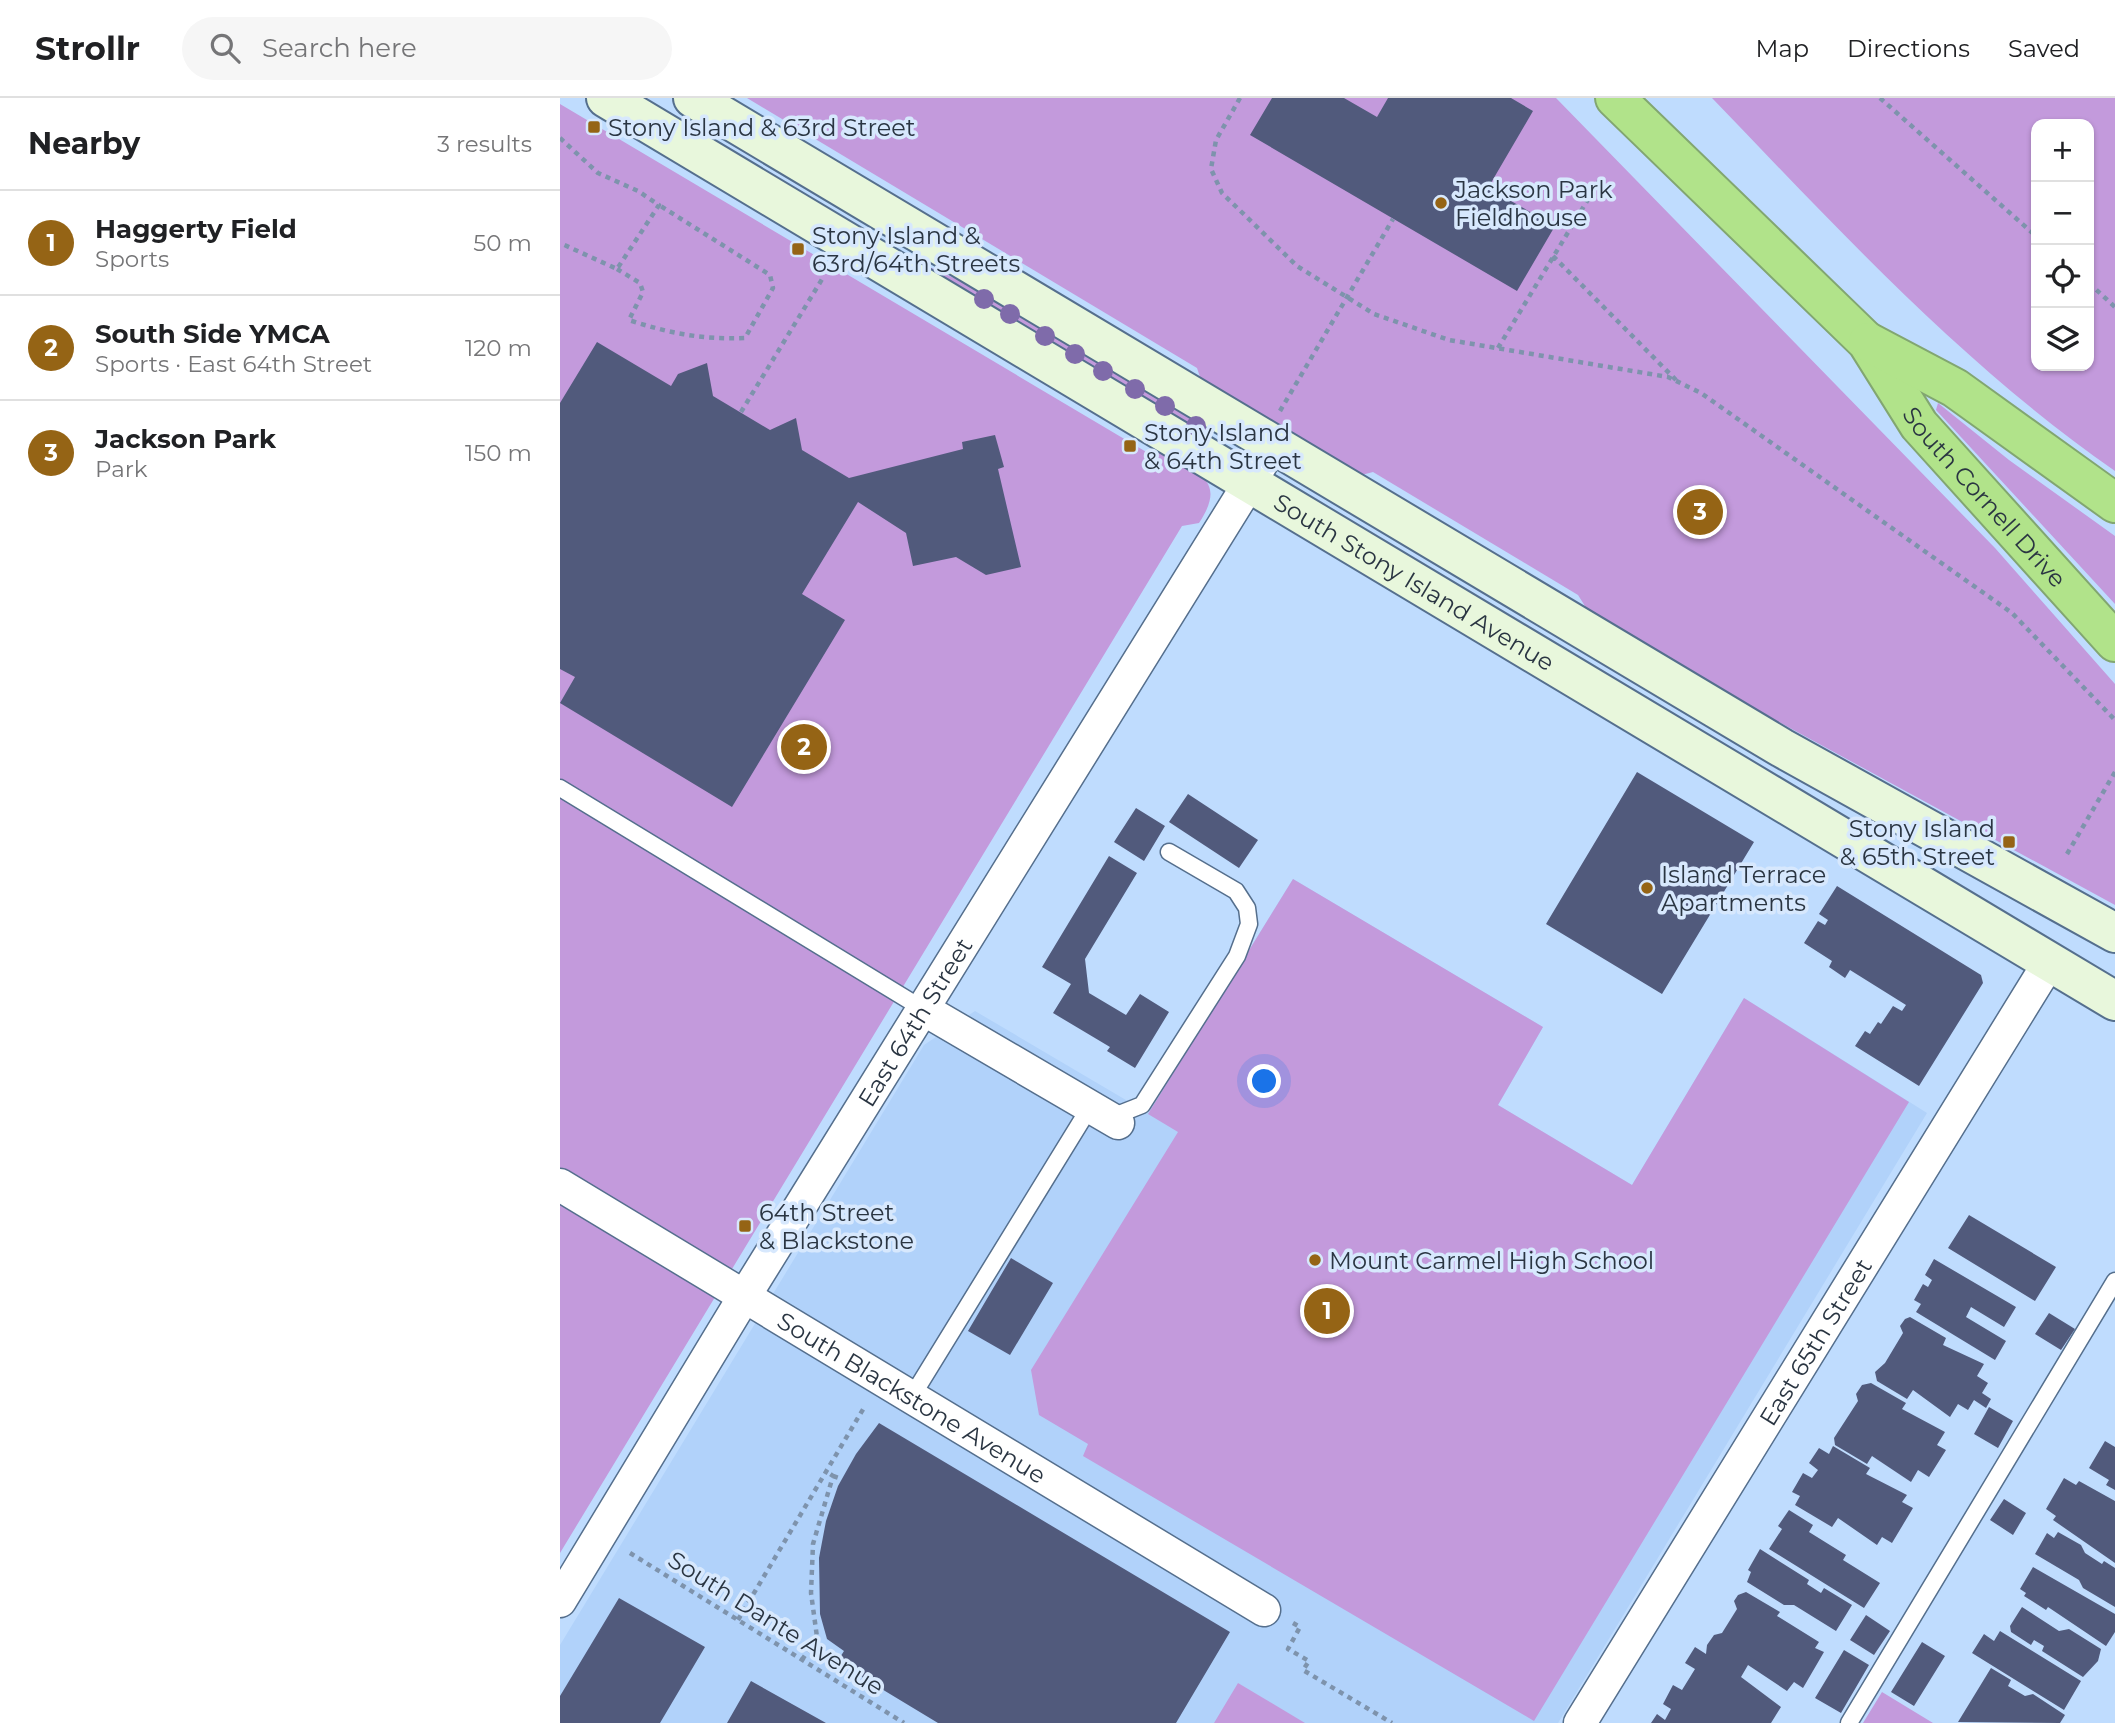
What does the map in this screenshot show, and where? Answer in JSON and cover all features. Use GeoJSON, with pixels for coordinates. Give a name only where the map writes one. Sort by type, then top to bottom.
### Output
{"type":"FeatureCollection","features":[{"type":"Feature","properties":{"kind":"highway","name":"South Cornell Drive"},"geometry":{"type":"LineString","coordinates":[[1615,98],[1867,342],[1919,425],[2115,642]]}},
{"type":"Feature","properties":{"kind":"highway","name":"South Cornell Drive"},"geometry":{"type":"LineString","coordinates":[[1867,342],[1955,388],[2115,503]]}},
{"type":"Feature","properties":{"kind":"main road","name":"South Stony Island Avenue"},"geometry":{"type":"LineString","coordinates":[[606,98],[1249,485],[1743,775],[2115,1001]]}},
{"type":"Feature","properties":{"kind":"main road","name":"South Stony Island Avenue"},"geometry":{"type":"LineString","coordinates":[[693,98],[1276,428],[1782,748],[2115,933]]}},
{"type":"Feature","properties":{"kind":"street","name":"East 64th Street"},"geometry":{"type":"LineString","coordinates":[[560,1601],[744,1297],[1249,485],[1276,428]]}},
{"type":"Feature","properties":{"kind":"street","name":"East 65th Street"},"geometry":{"type":"LineString","coordinates":[[1580,1723],[2050,961]]}},
{"type":"Feature","properties":{"kind":"street"},"geometry":{"type":"LineString","coordinates":[[923,1009],[1105,1116]]}},
{"type":"Feature","properties":{"kind":"street","name":"South Blackstone Avenue"},"geometry":{"type":"LineString","coordinates":[[560,1185],[1276,1615]]}},
{"type":"Feature","properties":{"kind":"lane"},"geometry":{"type":"LineString","coordinates":[[560,788],[923,1009]]}},
{"type":"Feature","properties":{"kind":"lane"},"geometry":{"type":"LineString","coordinates":[[911,1398],[1105,1116],[1142,1105],[1237,956],[1249,924],[1247,908],[1236,891],[1169,852]]}},
{"type":"Feature","properties":{"kind":"lane"},"geometry":{"type":"LineString","coordinates":[[1849,1723],[2115,1281]]}},
{"type":"Feature","properties":{"kind":"path"},"geometry":{"type":"LineString","coordinates":[[1240,98],[1216,140],[1211,169],[1222,193],[1297,266],[1374,314],[1449,340],[1594,363],[1678,382],[1702,393],[2012,613],[2115,720]]}},
{"type":"Feature","properties":{"kind":"path"},"geometry":{"type":"LineString","coordinates":[[1880,98],[2031,232]]}},
{"type":"Feature","properties":{"kind":"path"},"geometry":{"type":"LineString","coordinates":[[560,138],[598,173],[638,191],[770,275],[773,288],[745,338],[707,340],[663,331],[629,320],[643,292],[640,283],[560,243]]}},
{"type":"Feature","properties":{"kind":"path"},"geometry":{"type":"LineString","coordinates":[[1498,348],[1601,178]]}},
{"type":"Feature","properties":{"kind":"path"},"geometry":{"type":"LineString","coordinates":[[617,270],[659,205]]}},
{"type":"Feature","properties":{"kind":"path"},"geometry":{"type":"LineString","coordinates":[[1276,428],[1393,219]]}},
{"type":"Feature","properties":{"kind":"path"},"geometry":{"type":"LineString","coordinates":[[1553,256],[1678,382]]}},
{"type":"Feature","properties":{"kind":"path"},"geometry":{"type":"LineString","coordinates":[[741,412],[824,275]]}},
{"type":"Feature","properties":{"kind":"path"},"geometry":{"type":"LineString","coordinates":[[2094,288],[2115,307]]}},
{"type":"Feature","properties":{"kind":"path"},"geometry":{"type":"LineString","coordinates":[[2067,853],[2115,772]]}},
{"type":"Feature","properties":{"kind":"path"},"geometry":{"type":"LineString","coordinates":[[738,1620],[865,1406]]}},
{"type":"Feature","properties":{"kind":"path"},"geometry":{"type":"LineString","coordinates":[[826,1471],[842,1479]]}},
{"type":"Feature","properties":{"kind":"path"},"geometry":{"type":"LineString","coordinates":[[802,1660],[817,1637],[811,1592],[813,1544],[833,1476]]}},
{"type":"Feature","properties":{"kind":"path","name":"South Dante Avenue"},"geometry":{"type":"LineString","coordinates":[[630,1553],[904,1723]]}},
{"type":"Feature","properties":{"kind":"path"},"geometry":{"type":"LineString","coordinates":[[1276,1615],[1300,1627],[1288,1649],[1309,1661],[1303,1670],[1392,1723]]}},
{"type":"Feature","properties":{"kind":"shaded area"},"geometry":{"type":"Polygon","coordinates":[[[747,98],[1556,98],[1995,548],[2115,684],[2115,905],[1595,622],[1578,595],[1373,472],[1354,477],[1203,386],[1197,368],[747,98]]]}},
{"type":"Feature","properties":{"kind":"shaded area"},"geometry":{"type":"Polygon","coordinates":[[[1712,98],[2115,98],[2115,471],[2006,387],[1904,295],[1712,98]]]}},
{"type":"Feature","properties":{"kind":"shaded area"},"geometry":{"type":"Polygon","coordinates":[[[560,104],[1148,453],[1163,451],[1205,479],[1210,496],[1199,523],[1182,526],[560,1553],[560,104]]]}},
{"type":"Feature","properties":{"kind":"shaded area"},"geometry":{"type":"Polygon","coordinates":[[[925,265],[983,291],[1215,429],[1208,440],[922,270],[925,265]]]}},
{"type":"Feature","properties":{"kind":"shaded area"},"geometry":{"type":"Polygon","coordinates":[[[1938,403],[2009,460],[2115,536],[2115,604],[1936,410],[1938,403]]]}},
{"type":"Feature","properties":{"kind":"shaded area","name":"Mount Carmel High School"},"geometry":{"type":"Polygon","coordinates":[[[1293,879],[1543,1027],[1498,1105],[1632,1185],[1744,998],[1927,1113],[1558,1723],[560,1723],[560,1645],[924,1045],[975,1011],[1148,1113],[1293,879]]]}},
{"type":"Feature","properties":{"kind":"shaded area"},"geometry":{"type":"Polygon","coordinates":[[[1293,879],[1543,1027],[1498,1105],[1632,1185],[1744,998],[1909,1102],[1534,1721],[1083,1456],[1088,1444],[1039,1415],[1031,1370],[1178,1132],[1148,1114],[1293,879]]]}},
{"type":"Feature","properties":{"kind":"shaded area"},"geometry":{"type":"Polygon","coordinates":[[[1238,1683],[1305,1723],[1214,1723],[1238,1683]]]}},
{"type":"Feature","properties":{"kind":"shaded area"},"geometry":{"type":"Polygon","coordinates":[[[1882,1692],[1933,1723],[1863,1723],[1882,1692]]]}},
{"type":"Feature","properties":{"kind":"building","name":"Jackson Park Fieldhouse"},"geometry":{"type":"Polygon","coordinates":[[[1272,98],[1344,98],[1377,117],[1388,98],[1511,98],[1533,111],[1488,188],[1555,226],[1517,291],[1250,135],[1272,98]]]}},
{"type":"Feature","properties":{"kind":"building"},"geometry":{"type":"Polygon","coordinates":[[[597,342],[671,386],[678,374],[707,363],[713,396],[770,430],[796,418],[802,450],[849,478],[963,449],[962,442],[995,435],[1004,467],[998,469],[1021,567],[986,575],[956,557],[913,566],[906,533],[858,502],[802,594],[845,620],[732,807],[560,703],[575,677],[560,669],[560,403],[597,342]]]}},
{"type":"Feature","properties":{"kind":"building","name":"Island Terrace Apartments"},"geometry":{"type":"Polygon","coordinates":[[[1637,772],[1754,842],[1662,994],[1546,924],[1637,772]]]}},
{"type":"Feature","properties":{"kind":"building"},"geometry":{"type":"Polygon","coordinates":[[[1188,794],[1258,840],[1239,868],[1169,822],[1188,794]]]}},
{"type":"Feature","properties":{"kind":"building"},"geometry":{"type":"Polygon","coordinates":[[[1136,808],[1165,826],[1144,861],[1114,842],[1136,808]]]}},
{"type":"Feature","properties":{"kind":"building"},"geometry":{"type":"Polygon","coordinates":[[[1109,856],[1137,873],[1085,959],[1089,993],[1126,1015],[1140,994],[1169,1012],[1135,1068],[1107,1051],[1110,1047],[1053,1013],[1071,984],[1042,967],[1109,856]]]}},
{"type":"Feature","properties":{"kind":"building"},"geometry":{"type":"Polygon","coordinates":[[[1837,886],[1981,975],[1983,983],[1919,1086],[1855,1046],[1865,1031],[1870,1034],[1878,1022],[1881,1024],[1893,1006],[1902,1011],[1906,1005],[1850,970],[1845,978],[1829,967],[1832,961],[1804,943],[1818,921],[1825,925],[1828,920],[1819,914],[1837,886]]]}},
{"type":"Feature","properties":{"kind":"building"},"geometry":{"type":"Polygon","coordinates":[[[1969,1215],[2056,1267],[2035,1301],[1948,1248],[1969,1215]]]}},
{"type":"Feature","properties":{"kind":"building"},"geometry":{"type":"Polygon","coordinates":[[[1011,1258],[1053,1283],[1010,1355],[968,1331],[1011,1258]]]}},
{"type":"Feature","properties":{"kind":"building"},"geometry":{"type":"Polygon","coordinates":[[[1934,1259],[2016,1307],[2004,1327],[1971,1307],[1966,1317],[2006,1341],[1995,1360],[1916,1312],[1921,1304],[1914,1300],[1923,1284],[1928,1287],[1932,1280],[1925,1275],[1934,1259]]]}},
{"type":"Feature","properties":{"kind":"building"},"geometry":{"type":"Polygon","coordinates":[[[2049,1313],[2075,1329],[2061,1350],[2035,1334],[2049,1313]]]}},
{"type":"Feature","properties":{"kind":"building"},"geometry":{"type":"Polygon","coordinates":[[[1910,1317],[1946,1338],[1943,1345],[1984,1364],[1977,1376],[1988,1383],[1982,1393],[1991,1399],[1986,1408],[1974,1400],[1968,1410],[1958,1404],[1950,1417],[1913,1390],[1907,1399],[1877,1381],[1875,1372],[1885,1363],[1903,1333],[1900,1326],[1910,1317]]]}},
{"type":"Feature","properties":{"kind":"building"},"geometry":{"type":"Polygon","coordinates":[[[1871,1383],[1906,1403],[1902,1409],[1945,1432],[1937,1445],[1946,1450],[1929,1477],[1918,1470],[1911,1482],[1872,1456],[1867,1464],[1835,1445],[1834,1438],[1858,1401],[1856,1394],[1862,1385],[1871,1383]]]}},
{"type":"Feature","properties":{"kind":"building"},"geometry":{"type":"Polygon","coordinates":[[[1989,1407],[2013,1421],[1998,1448],[1974,1434],[1989,1407]]]}},
{"type":"Feature","properties":{"kind":"building"},"geometry":{"type":"Polygon","coordinates":[[[879,1423],[1230,1632],[1176,1723],[938,1723],[837,1662],[844,1651],[827,1639],[820,1614],[819,1558],[826,1521],[838,1486],[856,1454],[879,1423]]]}},
{"type":"Feature","properties":{"kind":"building"},"geometry":{"type":"Polygon","coordinates":[[[2105,1441],[2115,1447],[2115,1490],[2106,1485],[2109,1480],[2089,1468],[2105,1441]]]}},
{"type":"Feature","properties":{"kind":"building"},"geometry":{"type":"Polygon","coordinates":[[[1833,1446],[1870,1468],[1866,1474],[1907,1495],[1902,1502],[1913,1508],[1892,1543],[1882,1537],[1877,1545],[1838,1518],[1832,1527],[1795,1505],[1800,1496],[1792,1492],[1803,1473],[1812,1478],[1818,1470],[1809,1463],[1819,1448],[1829,1454],[1833,1446]]]}},
{"type":"Feature","properties":{"kind":"building"},"geometry":{"type":"Polygon","coordinates":[[[2064,1478],[2076,1485],[2079,1481],[2115,1501],[2115,1563],[2053,1520],[2056,1516],[2046,1509],[2064,1478]]]}},
{"type":"Feature","properties":{"kind":"building"},"geometry":{"type":"Polygon","coordinates":[[[2004,1499],[2026,1513],[2013,1535],[1990,1520],[2004,1499]]]}},
{"type":"Feature","properties":{"kind":"building"},"geometry":{"type":"Polygon","coordinates":[[[1789,1510],[1813,1525],[1809,1532],[1846,1555],[1843,1560],[1880,1583],[1864,1608],[1769,1549],[1782,1529],[1778,1526],[1789,1510]]]}},
{"type":"Feature","properties":{"kind":"building"},"geometry":{"type":"Polygon","coordinates":[[[2058,1532],[2081,1545],[2085,1553],[2102,1564],[2104,1561],[2115,1568],[2115,1607],[2083,1588],[2079,1580],[2035,1554],[2047,1533],[2054,1538],[2058,1532]]]}},
{"type":"Feature","properties":{"kind":"building"},"geometry":{"type":"Polygon","coordinates":[[[1760,1549],[1809,1580],[1807,1584],[1821,1593],[1824,1588],[1852,1605],[1836,1631],[1794,1605],[1784,1605],[1747,1582],[1751,1572],[1748,1570],[1760,1549]]]}},
{"type":"Feature","properties":{"kind":"building"},"geometry":{"type":"Polygon","coordinates":[[[2033,1567],[2115,1614],[2115,1632],[2106,1646],[2048,1607],[2046,1610],[2024,1596],[2026,1593],[2020,1589],[2033,1567]]]}},
{"type":"Feature","properties":{"kind":"building"},"geometry":{"type":"Polygon","coordinates":[[[1746,1592],[1780,1612],[1777,1616],[1819,1642],[1815,1648],[1824,1652],[1803,1688],[1794,1682],[1787,1691],[1748,1665],[1741,1677],[1781,1707],[1771,1723],[1651,1723],[1657,1714],[1665,1720],[1671,1709],[1663,1704],[1673,1685],[1682,1690],[1695,1669],[1685,1663],[1695,1647],[1706,1654],[1707,1645],[1714,1635],[1722,1633],[1737,1609],[1734,1601],[1738,1595],[1746,1592]]]}},
{"type":"Feature","properties":{"kind":"building"},"geometry":{"type":"Polygon","coordinates":[[[619,1598],[705,1647],[660,1723],[560,1723],[560,1696],[619,1598]]]}},
{"type":"Feature","properties":{"kind":"building"},"geometry":{"type":"Polygon","coordinates":[[[2022,1607],[2059,1631],[2069,1629],[2101,1649],[2098,1661],[2083,1677],[2042,1651],[2044,1646],[2034,1640],[2031,1645],[2011,1632],[2010,1626],[2022,1607]]]}},
{"type":"Feature","properties":{"kind":"building"},"geometry":{"type":"Polygon","coordinates":[[[1866,1615],[1890,1631],[1874,1655],[1850,1640],[1866,1615]]]}},
{"type":"Feature","properties":{"kind":"building"},"geometry":{"type":"Polygon","coordinates":[[[2000,1631],[2081,1681],[2064,1710],[1972,1653],[1984,1634],[1994,1641],[2000,1631]]]}},
{"type":"Feature","properties":{"kind":"building"},"geometry":{"type":"Polygon","coordinates":[[[1922,1642],[1945,1656],[1914,1706],[1891,1692],[1922,1642]]]}},
{"type":"Feature","properties":{"kind":"building"},"geometry":{"type":"Polygon","coordinates":[[[1844,1650],[1869,1665],[1841,1713],[1815,1698],[1844,1650]]]}},
{"type":"Feature","properties":{"kind":"building"},"geometry":{"type":"Polygon","coordinates":[[[1991,1668],[2011,1680],[2008,1686],[2025,1696],[2033,1694],[2065,1715],[2060,1723],[1958,1722],[1991,1668]]]}},
{"type":"Feature","properties":{"kind":"building"},"geometry":{"type":"Polygon","coordinates":[[[751,1681],[826,1723],[727,1723],[751,1681]]]}},
{"type":"Feature","properties":{"kind":"place","name":"Stony Island & 63rd Street"},"geometry":{"type":"Point","coordinates":[594,127]}},
{"type":"Feature","properties":{"kind":"place","name":"Jackson Park Fieldhouse"},"geometry":{"type":"Point","coordinates":[1441,203]}},
{"type":"Feature","properties":{"kind":"place","name":"Stony Island & 63rd/64th Streets"},"geometry":{"type":"Point","coordinates":[798,249]}},
{"type":"Feature","properties":{"kind":"place","name":"Stony Island & 64th Street"},"geometry":{"type":"Point","coordinates":[1130,446]}},
{"type":"Feature","properties":{"kind":"place","name":"Jackson Park"},"geometry":{"type":"Point","coordinates":[1700,512]}},
{"type":"Feature","properties":{"kind":"place","name":"South Side YMCA"},"geometry":{"type":"Point","coordinates":[804,747]}},
{"type":"Feature","properties":{"kind":"place","name":"Stony Island & 65th Street"},"geometry":{"type":"Point","coordinates":[2009,842]}},
{"type":"Feature","properties":{"kind":"place","name":"Island Terrace Apartments"},"geometry":{"type":"Point","coordinates":[1647,888]}},
{"type":"Feature","properties":{"kind":"place","name":"64th Street & Blackstone"},"geometry":{"type":"Point","coordinates":[745,1226]}},
{"type":"Feature","properties":{"kind":"place","name":"Mount Carmel High School"},"geometry":{"type":"Point","coordinates":[1315,1260]}},
{"type":"Feature","properties":{"kind":"place","name":"Haggerty Field"},"geometry":{"type":"Point","coordinates":[1327,1311]}}]}
